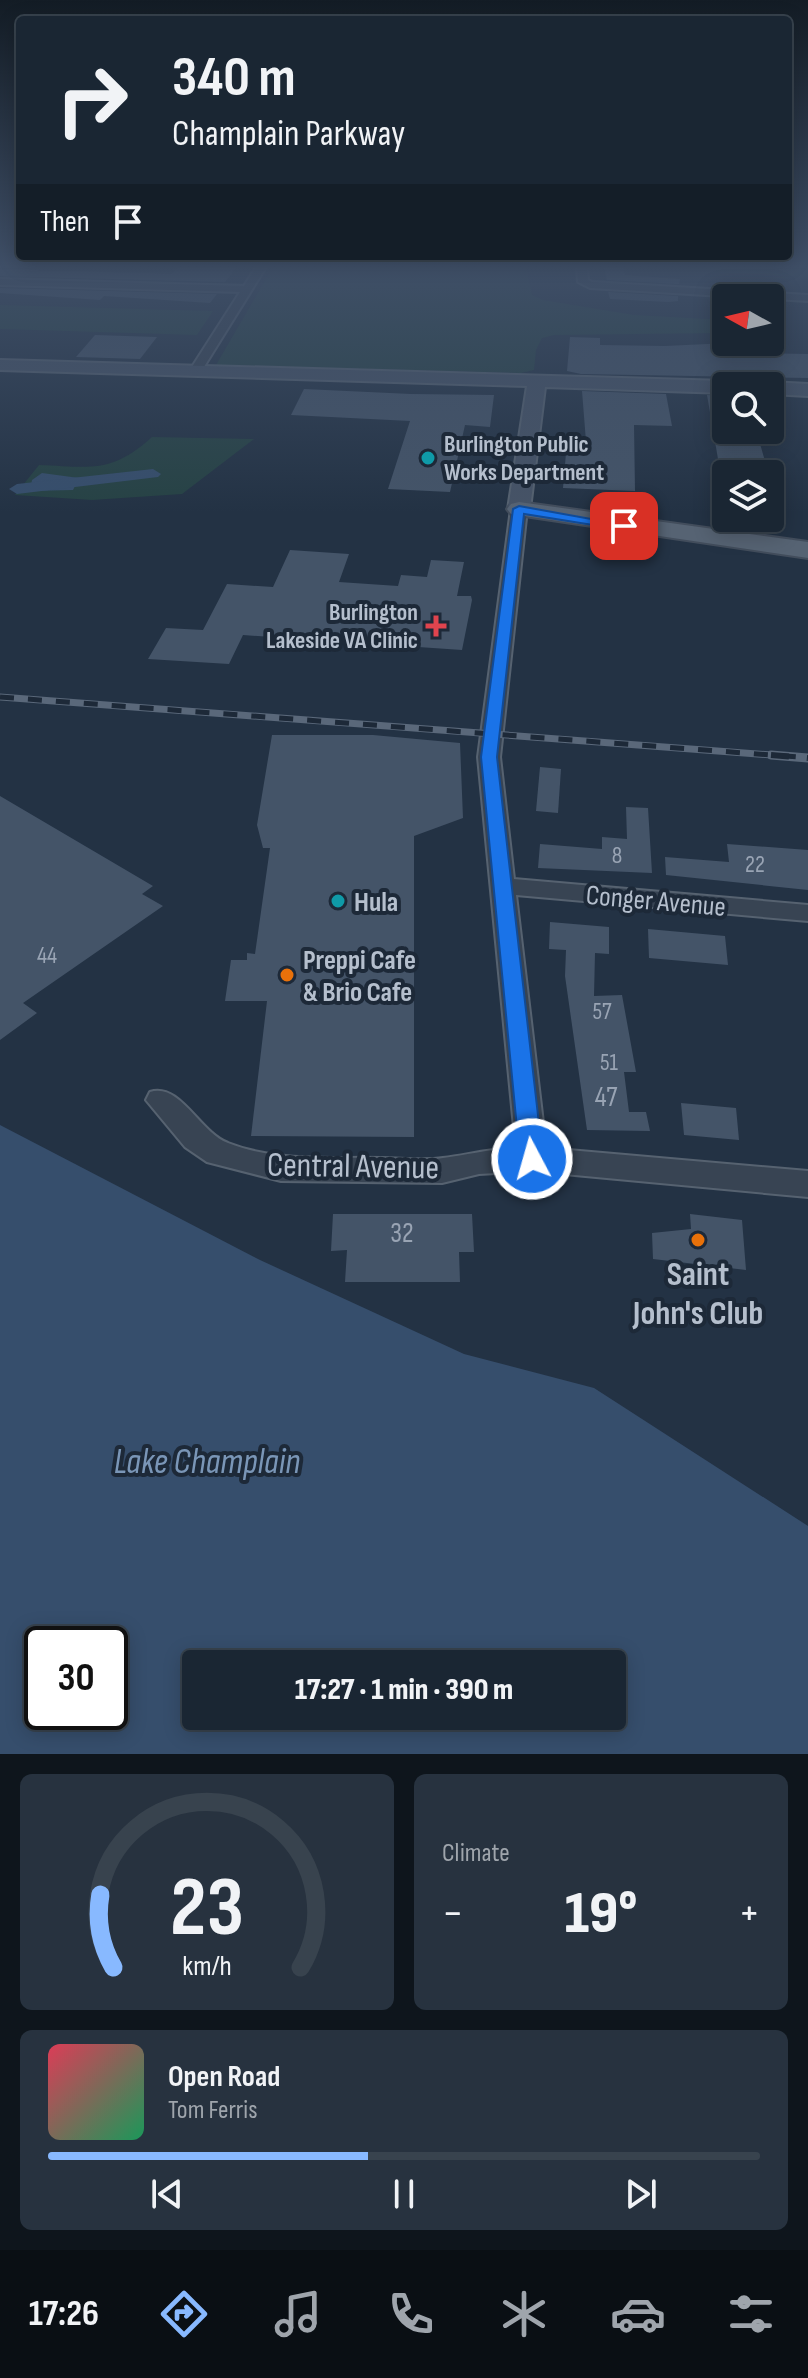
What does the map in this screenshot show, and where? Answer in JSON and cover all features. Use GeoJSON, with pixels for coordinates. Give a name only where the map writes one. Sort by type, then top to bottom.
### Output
{"type":"FeatureCollection","features":[{"type":"Feature","properties":{"kind":"main road"},"geometry":{"type":"LineString","coordinates":[[0,365],[712,387]]}},
{"type":"Feature","properties":{"kind":"main road"},"geometry":{"type":"LineString","coordinates":[[537,381],[519,509],[808,550]]}},
{"type":"Feature","properties":{"kind":"main road"},"geometry":{"type":"LineString","coordinates":[[784,389],[808,390]]}},
{"type":"Feature","properties":{"kind":"street"},"geometry":{"type":"LineString","coordinates":[[196,370],[209,349]]}},
{"type":"Feature","properties":{"kind":"street"},"geometry":{"type":"LineString","coordinates":[[519,509],[489,757],[532,1159]]}},
{"type":"Feature","properties":{"kind":"street","name":"Conger Avenue"},"geometry":{"type":"LineString","coordinates":[[504,886],[808,913]]}},
{"type":"Feature","properties":{"kind":"street","name":"Central Avenue"},"geometry":{"type":"LineString","coordinates":[[160,1100],[196,1139],[218,1153],[281,1169],[442,1171],[479,1162],[532,1159],[808,1184]]}},
{"type":"Feature","properties":{"kind":"green space"},"geometry":{"type":"Polygon","coordinates":[[[225,349],[537,349],[534,370],[521,373],[216,365],[225,349]]]}},
{"type":"Feature","properties":{"kind":"green space"},"geometry":{"type":"Polygon","coordinates":[[[152,437],[254,439],[182,494],[92,500],[15,495],[39,465],[100,466],[124,457],[152,437]]]}},
{"type":"Feature","properties":{"kind":"water"},"geometry":{"type":"Polygon","coordinates":[[[42,473],[79,478],[73,490],[30,491],[32,480],[42,473]]]}},
{"type":"Feature","properties":{"kind":"water","name":"Lake Champlain"},"geometry":{"type":"Polygon","coordinates":[[[0,1125],[260,1260],[464,1354],[594,1388],[808,1526],[808,1754],[0,1754],[0,1125]]]}},
{"type":"Feature","properties":{"kind":"building"},"geometry":{"type":"Polygon","coordinates":[[[83,349],[148,349],[140,359],[76,357],[83,349]]]}},
{"type":"Feature","properties":{"kind":"building"},"geometry":{"type":"Polygon","coordinates":[[[569,349],[712,349],[712,356],[808,354],[808,378],[784,378],[784,372],[712,372],[712,376],[581,374],[567,371],[569,349]]]}},
{"type":"Feature","properties":{"kind":"building","name":"Burlington Public Works Department"},"geometry":{"type":"Polygon","coordinates":[[[304,389],[494,395],[490,427],[465,425],[450,492],[388,489],[410,421],[291,415],[304,389]]]}},
{"type":"Feature","properties":{"kind":"building"},"geometry":{"type":"Polygon","coordinates":[[[582,391],[666,394],[672,426],[634,425],[635,491],[563,488],[566,453],[587,454],[582,391]]]}},
{"type":"Feature","properties":{"kind":"building"},"geometry":{"type":"Polygon","coordinates":[[[707,395],[712,395],[712,424],[707,395]]]}},
{"type":"Feature","properties":{"kind":"building"},"geometry":{"type":"Polygon","coordinates":[[[715,444],[760,444],[765,460],[742,460],[718,459],[715,444]]]}},
{"type":"Feature","properties":{"kind":"building"},"geometry":{"type":"Polygon","coordinates":[[[290,550],[349,554],[339,582],[398,586],[401,575],[427,577],[431,560],[464,562],[457,596],[471,596],[472,600],[462,650],[243,635],[229,664],[148,659],[166,628],[203,630],[227,584],[273,587],[290,550]]]}},
{"type":"Feature","properties":{"kind":"building","name":"Hula"},"geometry":{"type":"Polygon","coordinates":[[[272,735],[373,735],[460,743],[463,818],[414,836],[414,1137],[251,1136],[267,1001],[225,1001],[231,960],[247,960],[247,953],[255,954],[270,848],[263,848],[257,825],[272,735]]]}},
{"type":"Feature","properties":{"kind":"building"},"geometry":{"type":"Polygon","coordinates":[[[540,767],[561,769],[558,813],[536,811],[540,767]]]}},
{"type":"Feature","properties":{"kind":"building"},"geometry":{"type":"Polygon","coordinates":[[[0,796],[153,886],[142,894],[163,906],[23,1003],[37,1013],[0,1040],[0,796]]]}},
{"type":"Feature","properties":{"kind":"building"},"geometry":{"type":"Polygon","coordinates":[[[626,807],[648,808],[652,873],[538,868],[540,844],[602,849],[602,837],[627,839],[626,807]]]}},
{"type":"Feature","properties":{"kind":"building"},"geometry":{"type":"Polygon","coordinates":[[[727,844],[808,850],[808,890],[666,875],[665,857],[729,862],[727,844]]]}},
{"type":"Feature","properties":{"kind":"building"},"geometry":{"type":"Polygon","coordinates":[[[550,922],[609,927],[609,954],[595,953],[594,996],[622,995],[636,1072],[624,1072],[629,1112],[646,1112],[650,1131],[587,1130],[565,976],[566,950],[549,949],[550,922]]]}},
{"type":"Feature","properties":{"kind":"building"},"geometry":{"type":"Polygon","coordinates":[[[648,929],[725,936],[728,965],[649,958],[648,929]]]}},
{"type":"Feature","properties":{"kind":"building"},"geometry":{"type":"Polygon","coordinates":[[[681,1103],[736,1108],[739,1140],[684,1135],[681,1103]]]}},
{"type":"Feature","properties":{"kind":"building"},"geometry":{"type":"Polygon","coordinates":[[[333,1214],[472,1214],[474,1252],[459,1252],[460,1282],[345,1282],[347,1250],[331,1251],[333,1214]]]}},
{"type":"Feature","properties":{"kind":"building","name":"Saint John's Club"},"geometry":{"type":"Polygon","coordinates":[[[690,1214],[742,1220],[746,1270],[653,1259],[652,1233],[691,1229],[690,1214]]]}},
{"type":"Feature","properties":{"kind":"waterway"},"geometry":{"type":"LineString","coordinates":[[17,489],[153,474]]}},
{"type":"Feature","properties":{"kind":"railway"},"geometry":{"type":"LineString","coordinates":[[0,697],[798,757]]}},
{"type":"Feature","properties":{"kind":"railway"},"geometry":{"type":"LineString","coordinates":[[771,755],[808,758]]}},
{"type":"Feature","properties":{"kind":"place","name":"Burlington Public Works Department"},"geometry":{"type":"Point","coordinates":[428,458]}},
{"type":"Feature","properties":{"kind":"place","name":"Burlington Lakeside VA Clinic"},"geometry":{"type":"Point","coordinates":[436,626]}},
{"type":"Feature","properties":{"kind":"place","name":"Hula"},"geometry":{"type":"Point","coordinates":[338,901]}},
{"type":"Feature","properties":{"kind":"place","name":"Preppi Cafe & Brio Cafe"},"geometry":{"type":"Point","coordinates":[287,975]}},
{"type":"Feature","properties":{"kind":"place","name":"Saint John's Club"},"geometry":{"type":"Point","coordinates":[698,1240]}},
{"type":"Feature","properties":{"kind":"route"},"geometry":{"type":"LineString","coordinates":[[532,1159],[489,757],[519,509],[624,526]]}}]}
